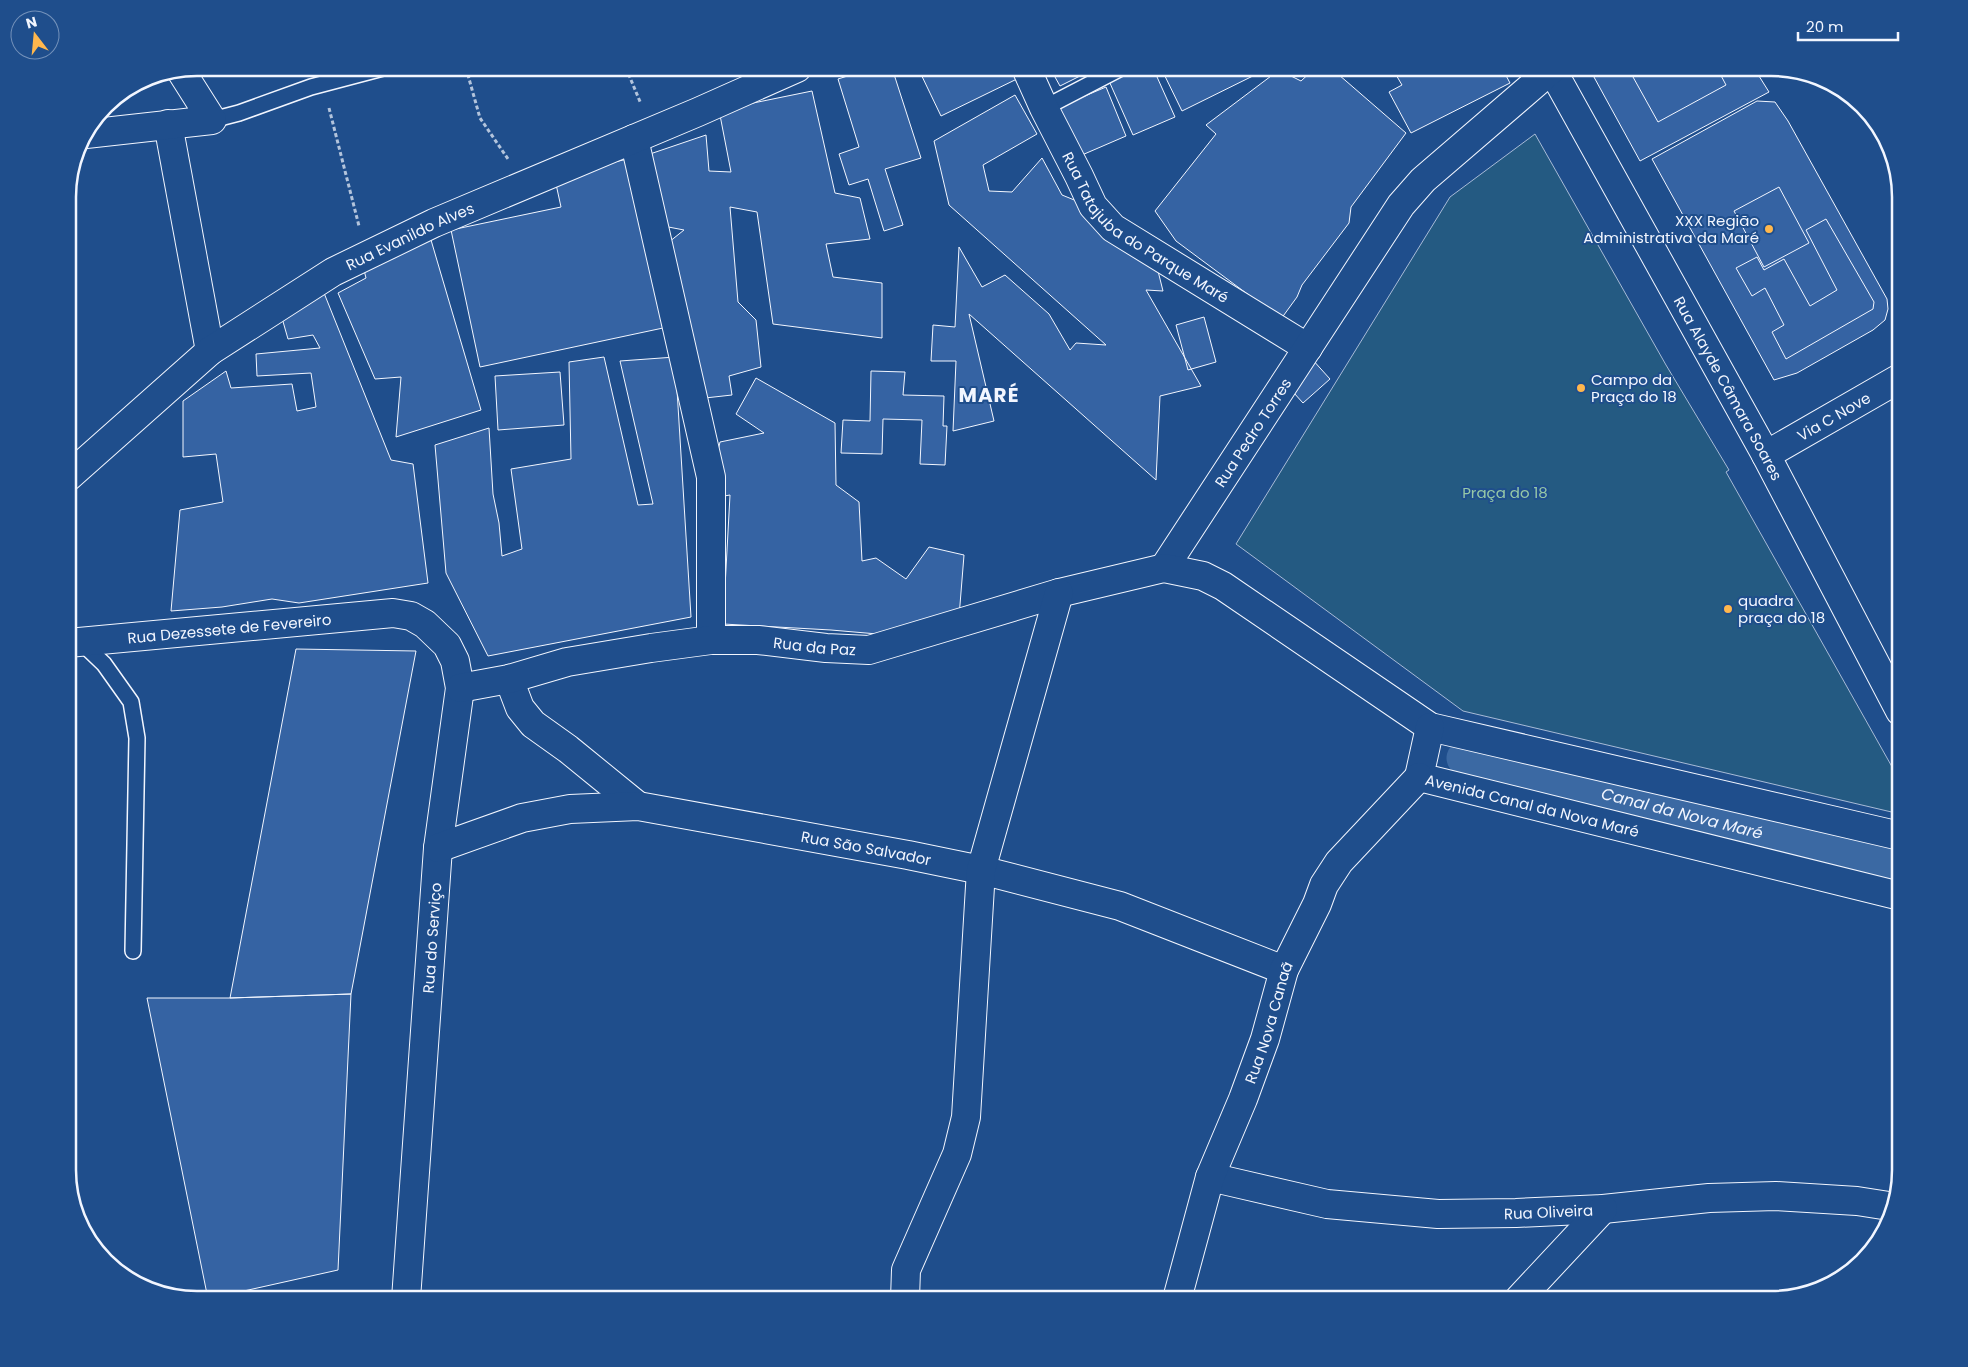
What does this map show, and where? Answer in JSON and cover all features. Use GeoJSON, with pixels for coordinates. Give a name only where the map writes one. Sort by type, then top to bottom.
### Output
{"type":"FeatureCollection","features":[{"type":"Feature","properties":{"kind":"street","name":"Rua Tatajuba do Parque Maré"},"geometry":{"type":"LineString","coordinates":[[1030,76],[1092,206],[1113,228],[1308,348]]}},
{"type":"Feature","properties":{"kind":"street","name":"Rua Pedro Torres"},"geometry":{"type":"LineString","coordinates":[[1164,568],[1401,205],[1423,180],[1542,76]]}},
{"type":"Feature","properties":{"kind":"street","name":"Rua Alayde Câmara Soares"},"geometry":{"type":"LineString","coordinates":[[1556,76],[1766,454],[1892,696]]}},
{"type":"Feature","properties":{"kind":"street","name":"Rua Evanildo Alves"},"geometry":{"type":"LineString","coordinates":[[77,469],[210,351],[333,272],[434,223],[777,77]]}},
{"type":"Feature","properties":{"kind":"street"},"geometry":{"type":"LineString","coordinates":[[95,133],[212,120],[185,78]]}},
{"type":"Feature","properties":{"kind":"street"},"geometry":{"type":"LineString","coordinates":[[168,124],[210,351]]}},
{"type":"Feature","properties":{"kind":"street"},"geometry":{"type":"LineString","coordinates":[[643,135],[711,478],[711,640]]}},
{"type":"Feature","properties":{"kind":"street","name":"Via C Nove"},"geometry":{"type":"LineString","coordinates":[[1766,454],[1892,383]]}},
{"type":"Feature","properties":{"kind":"street"},"geometry":{"type":"LineString","coordinates":[[1164,568],[1203,576],[1223,586],[1430,727],[1892,834]]}},
{"type":"Feature","properties":{"kind":"street","name":"Rua da Paz"},"geometry":{"type":"LineString","coordinates":[[460,688],[509,679],[567,662],[711,640],[758,640],[826,648],[869,650],[1059,593],[1164,568]]}},
{"type":"Feature","properties":{"kind":"street"},"geometry":{"type":"LineString","coordinates":[[905,1291],[906,1270],[957,1154],[966,1117],[981,870],[1059,593]]}},
{"type":"Feature","properties":{"kind":"street","name":"Rua Dezessete de Fevereiro"},"geometry":{"type":"LineString","coordinates":[[77,643],[393,613]]}},
{"type":"Feature","properties":{"kind":"street","name":"Rua do Serviço"},"geometry":{"type":"LineString","coordinates":[[393,613],[411,616],[425,624],[447,645],[455,661],[460,688],[438,848],[407,1291]]}},
{"type":"Feature","properties":{"kind":"street"},"geometry":{"type":"LineString","coordinates":[[509,679],[520,708],[533,724],[568,749],[638,806]]}},
{"type":"Feature","properties":{"kind":"street","name":"Avenida Canal da Nova Maré"},"geometry":{"type":"LineString","coordinates":[[1430,727],[1419,777],[1892,894]]}},
{"type":"Feature","properties":{"kind":"street","name":"Rua Nova Canaã"},"geometry":{"type":"LineString","coordinates":[[1179,1291],[1210,1177],[1243,1099],[1265,1039],[1284,970],[1317,904],[1324,885],[1339,862],[1419,777]]}},
{"type":"Feature","properties":{"kind":"street","name":"Rua São Salvador"},"geometry":{"type":"LineString","coordinates":[[438,848],[522,818],[570,809],[638,806],[981,870],[1120,906],[1284,970]]}},
{"type":"Feature","properties":{"kind":"street","name":"Rua Oliveira"},"geometry":{"type":"LineString","coordinates":[[1210,1177],[1327,1204],[1438,1214],[1603,1209],[1709,1198],[1776,1196],[1857,1201],[1886,1205]]}},
{"type":"Feature","properties":{"kind":"street"},"geometry":{"type":"LineString","coordinates":[[1527,1291],[1603,1209]]}},
{"type":"Feature","properties":{"kind":"lane"},"geometry":{"type":"LineString","coordinates":[[1044,108],[1105,76]]}},
{"type":"Feature","properties":{"kind":"lane"},"geometry":{"type":"LineString","coordinates":[[212,120],[350,77]]}},
{"type":"Feature","properties":{"kind":"lane"},"geometry":{"type":"LineString","coordinates":[[77,645],[104,664],[130,702],[137,738],[133,951]]}},
{"type":"Feature","properties":{"kind":"path"},"geometry":{"type":"LineString","coordinates":[[468,77],[480,118],[525,185]]}},
{"type":"Feature","properties":{"kind":"path"},"geometry":{"type":"LineString","coordinates":[[628,77],[643,135]]}},
{"type":"Feature","properties":{"kind":"path"},"geometry":{"type":"LineString","coordinates":[[323,84],[366,256]]}},
{"type":"Feature","properties":{"kind":"green space","name":"Praça do 18"},"geometry":{"type":"Polygon","coordinates":[[[1535,134],[1666,365],[1729,470],[1726,472],[1892,767],[1892,812],[1463,711],[1236,544],[1450,197],[1535,134]]]}},
{"type":"Feature","properties":{"kind":"building"},"geometry":{"type":"Polygon","coordinates":[[[1055,76],[1079,76],[1060,86],[1055,76]]]}},
{"type":"Feature","properties":{"kind":"building"},"geometry":{"type":"Polygon","coordinates":[[[1120,76],[1157,76],[1175,117],[1133,135],[1109,81],[1120,76]]]}},
{"type":"Feature","properties":{"kind":"building"},"geometry":{"type":"Polygon","coordinates":[[[1165,76],[1252,76],[1182,111],[1165,76]]]}},
{"type":"Feature","properties":{"kind":"building"},"geometry":{"type":"Polygon","coordinates":[[[1271,76],[1292,76],[1301,81],[1306,76],[1341,76],[1406,133],[1351,207],[1349,223],[1302,285],[1297,297],[1281,319],[1176,241],[1155,211],[1216,134],[1206,125],[1271,76]]]}},
{"type":"Feature","properties":{"kind":"building"},"geometry":{"type":"Polygon","coordinates":[[[1397,76],[1506,76],[1510,83],[1411,133],[1389,92],[1402,85],[1397,76]]]}},
{"type":"Feature","properties":{"kind":"building"},"geometry":{"type":"Polygon","coordinates":[[[1593,76],[1759,76],[1769,92],[1640,161],[1593,76]]]}},
{"type":"Feature","properties":{"kind":"building"},"geometry":{"type":"Polygon","coordinates":[[[1632,76],[1721,76],[1726,85],[1658,122],[1632,76]]]}},
{"type":"Feature","properties":{"kind":"building"},"geometry":{"type":"Polygon","coordinates":[[[846,77],[895,77],[921,158],[885,169],[903,225],[884,231],[868,179],[849,185],[839,154],[859,147],[838,79],[846,77]]]}},
{"type":"Feature","properties":{"kind":"building"},"geometry":{"type":"Polygon","coordinates":[[[922,77],[1021,77],[941,116],[922,77]]]}},
{"type":"Feature","properties":{"kind":"building"},"geometry":{"type":"Polygon","coordinates":[[[1106,87],[1126,136],[1075,158],[1054,109],[1106,87]]]}},
{"type":"Feature","properties":{"kind":"building"},"geometry":{"type":"Polygon","coordinates":[[[812,91],[835,193],[860,198],[870,239],[826,244],[833,277],[882,283],[882,338],[773,324],[757,212],[730,207],[738,302],[756,320],[761,367],[729,376],[732,395],[705,398],[669,242],[684,230],[658,225],[647,155],[706,135],[709,171],[731,172],[719,110],[812,91]]]}},
{"type":"Feature","properties":{"kind":"building"},"geometry":{"type":"Polygon","coordinates":[[[1015,95],[1037,134],[983,165],[989,191],[1012,192],[1042,158],[1062,195],[1089,206],[1157,267],[1163,291],[1146,290],[1201,386],[1160,396],[1156,480],[969,314],[994,421],[953,431],[956,361],[931,361],[933,325],[955,327],[959,247],[982,287],[1005,275],[1049,314],[1070,350],[1076,343],[1106,345],[949,205],[934,141],[1015,95]]]}},
{"type":"Feature","properties":{"kind":"building","name":"XXX Região Administrativa da Maré"},"geometry":{"type":"Polygon","coordinates":[[[1757,101],[1775,102],[1788,121],[1887,299],[1888,309],[1885,320],[1873,330],[1797,373],[1774,380],[1652,159],[1757,101]]]}},
{"type":"Feature","properties":{"kind":"building"},"geometry":{"type":"Polygon","coordinates":[[[628,159],[663,328],[480,367],[451,230],[561,207],[554,175],[628,159]]]}},
{"type":"Feature","properties":{"kind":"building"},"geometry":{"type":"Polygon","coordinates":[[[1779,187],[1809,243],[1764,267],[1734,211],[1779,187]]]}},
{"type":"Feature","properties":{"kind":"building"},"geometry":{"type":"Polygon","coordinates":[[[1826,219],[1874,302],[1873,309],[1786,359],[1772,332],[1784,325],[1765,288],[1752,296],[1736,268],[1757,257],[1764,270],[1784,259],[1810,306],[1837,290],[1806,230],[1826,219]]]}},
{"type":"Feature","properties":{"kind":"building"},"geometry":{"type":"Polygon","coordinates":[[[431,240],[481,410],[396,437],[401,377],[375,379],[338,293],[366,278],[363,266],[431,240]]]}},
{"type":"Feature","properties":{"kind":"building"},"geometry":{"type":"Polygon","coordinates":[[[322,288],[391,460],[413,464],[428,583],[299,603],[272,599],[222,607],[171,611],[180,510],[223,502],[216,454],[183,457],[183,401],[226,371],[231,388],[292,384],[297,411],[316,407],[311,373],[257,376],[256,354],[320,348],[313,335],[288,339],[280,311],[322,288]]]}},
{"type":"Feature","properties":{"kind":"building"},"geometry":{"type":"Polygon","coordinates":[[[1204,317],[1216,362],[1188,370],[1176,325],[1204,317]]]}},
{"type":"Feature","properties":{"kind":"building"},"geometry":{"type":"Polygon","coordinates":[[[604,357],[638,505],[653,504],[620,361],[675,357],[691,617],[488,656],[446,573],[435,445],[489,428],[493,494],[499,523],[502,556],[522,549],[511,469],[571,459],[569,362],[604,357]]]}},
{"type":"Feature","properties":{"kind":"building"},"geometry":{"type":"Polygon","coordinates":[[[1311,358],[1330,379],[1303,403],[1284,382],[1311,358]]]}},
{"type":"Feature","properties":{"kind":"building"},"geometry":{"type":"Polygon","coordinates":[[[871,371],[905,372],[903,395],[944,396],[943,426],[947,426],[945,465],[920,464],[922,420],[883,419],[882,454],[841,453],[843,420],[870,421],[871,371]]]}},
{"type":"Feature","properties":{"kind":"building"},"geometry":{"type":"Polygon","coordinates":[[[560,372],[564,425],[498,430],[495,376],[560,372]]]}},
{"type":"Feature","properties":{"kind":"building"},"geometry":{"type":"Polygon","coordinates":[[[756,378],[835,423],[836,485],[859,502],[862,561],[876,558],[906,579],[929,547],[964,555],[959,617],[889,635],[723,624],[730,495],[707,499],[720,442],[764,433],[736,414],[756,378]]]}},
{"type":"Feature","properties":{"kind":"building"},"geometry":{"type":"Polygon","coordinates":[[[296,649],[416,651],[351,994],[230,998],[296,649]]]}},
{"type":"Feature","properties":{"kind":"building"},"geometry":{"type":"Polygon","coordinates":[[[351,994],[338,1270],[244,1291],[206,1291],[147,998],[230,998],[351,994]]]}},
{"type":"Feature","properties":{"kind":"waterway","name":"Canal da Nova Maré"},"geometry":{"type":"LineString","coordinates":[[1464,758],[1892,866]]}},
{"type":"Feature","properties":{"kind":"place","name":"XXX Região Administrativa da Maré"},"geometry":{"type":"Point","coordinates":[1769,229]}},
{"type":"Feature","properties":{"kind":"place","name":"Campo da Praça do 18"},"geometry":{"type":"Point","coordinates":[1581,388]}},
{"type":"Feature","properties":{"kind":"place","name":"quadra praça do 18"},"geometry":{"type":"Point","coordinates":[1728,609]}},
{"type":"Feature","properties":{"kind":"district","name":"MARÉ"},"geometry":{"type":"Point","coordinates":[989,395]}}]}
